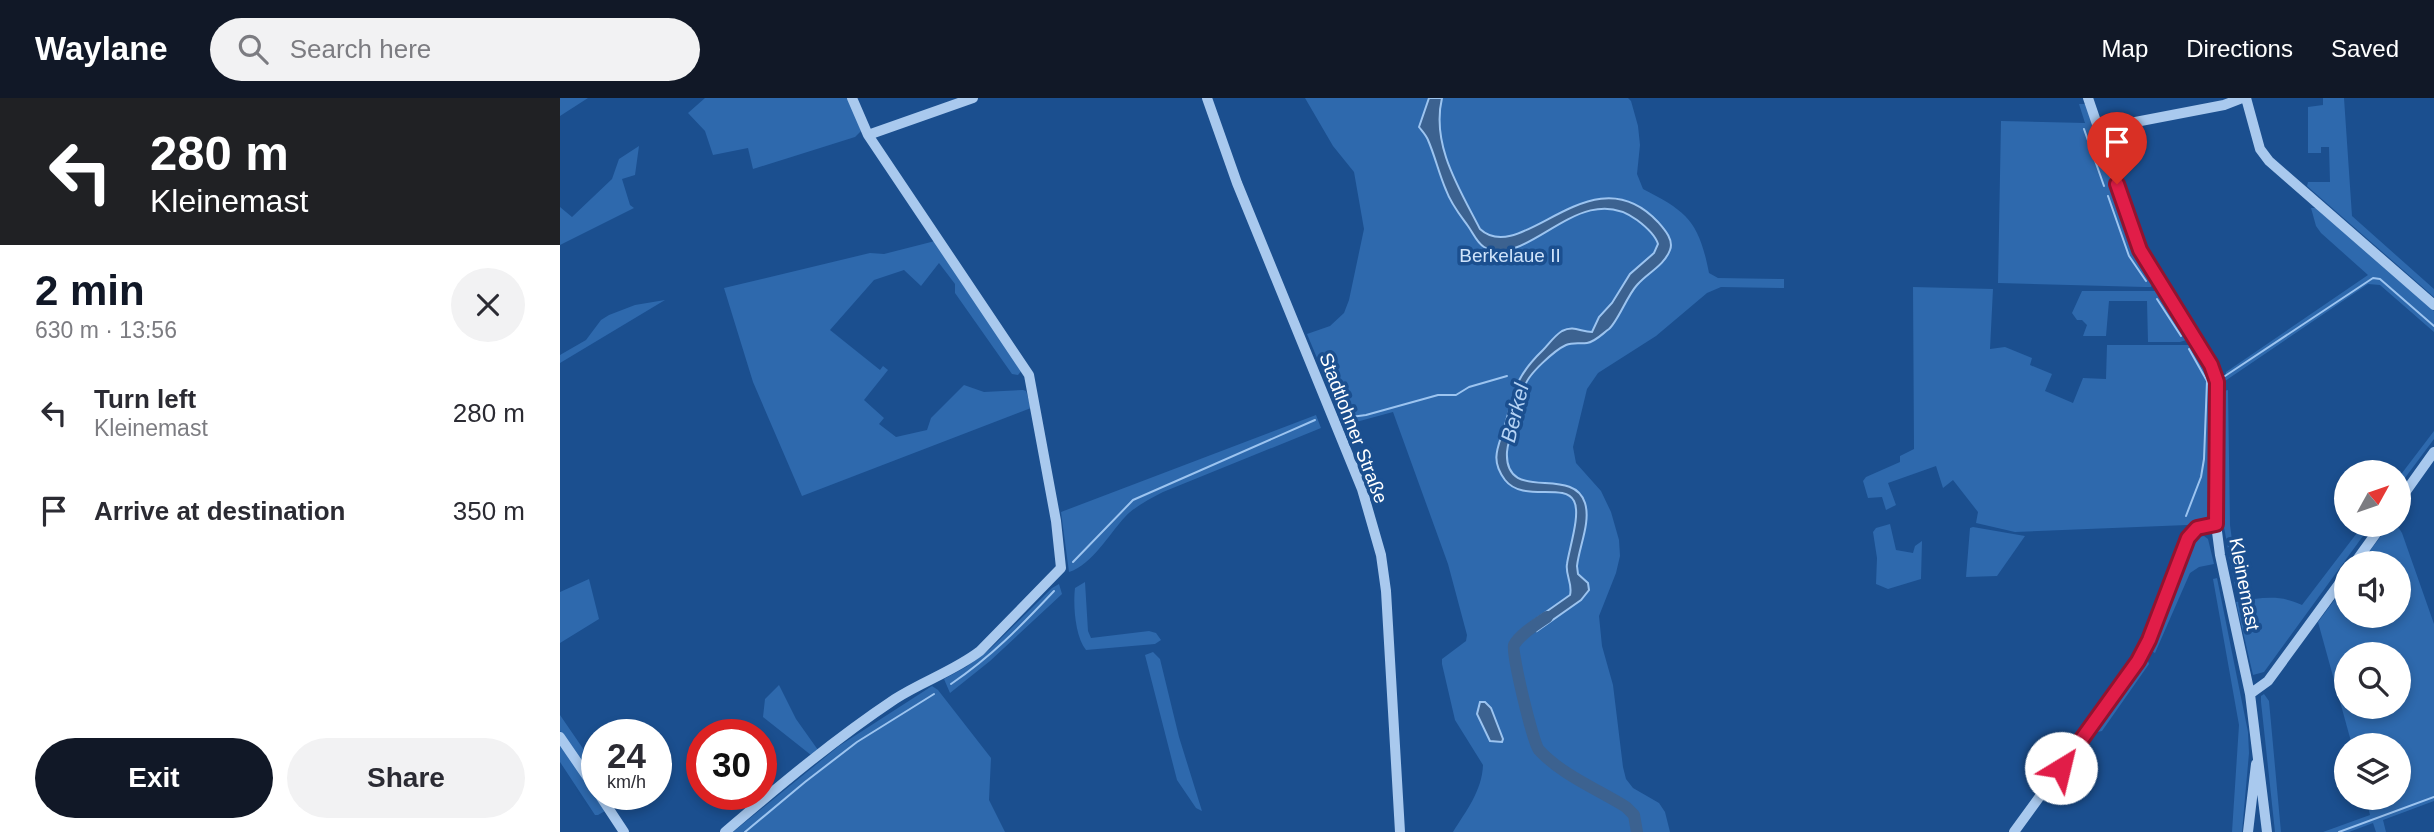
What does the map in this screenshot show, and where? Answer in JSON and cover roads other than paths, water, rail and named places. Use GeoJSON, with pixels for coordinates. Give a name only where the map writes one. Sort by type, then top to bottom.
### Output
{"type":"FeatureCollection","features":[{"type":"Feature","properties":{"kind":"street"},"geometry":{"type":"LineString","coordinates":[[725,832],[791,775],[872,716],[899,697],[967,661],[980,651],[1061,568],[1056,521],[1029,375],[868,135],[852,98]]}},
{"type":"Feature","properties":{"kind":"street"},"geometry":{"type":"LineString","coordinates":[[868,135],[973,98]]}},
{"type":"Feature","properties":{"kind":"street","name":"Stadtlohner Straße"},"geometry":{"type":"LineString","coordinates":[[1207,98],[1237,183],[1362,489],[1375,530],[1386,591],[1400,832]]}},
{"type":"Feature","properties":{"kind":"street","name":"Kleinemast"},"geometry":{"type":"LineString","coordinates":[[2088,98],[2140,250],[2211,365],[2217,382],[2216,524],[2220,555],[2250,694],[2267,832]]}},
{"type":"Feature","properties":{"kind":"street"},"geometry":{"type":"LineString","coordinates":[[2099,129],[2224,105],[2244,98],[2260,149],[2269,161],[2434,305]]}},
{"type":"Feature","properties":{"kind":"street"},"geometry":{"type":"LineString","coordinates":[[2412,483],[2434,453]]}},
{"type":"Feature","properties":{"kind":"street"},"geometry":{"type":"LineString","coordinates":[[2014,832],[2138,661],[2149,640],[2188,538],[2197,528],[2216,524]]}},
{"type":"Feature","properties":{"kind":"street"},"geometry":{"type":"LineString","coordinates":[[2250,694],[2267,681],[2334,591]]}},
{"type":"Feature","properties":{"kind":"street"},"geometry":{"type":"LineString","coordinates":[[560,737],[581,768]]}},
{"type":"Feature","properties":{"kind":"street","name":"Kleinemast"},"geometry":{"type":"LineString","coordinates":[[2248,832],[2258,746]]}},
{"type":"Feature","properties":{"kind":"street"},"geometry":{"type":"LineString","coordinates":[[609,810],[624,832]]}},
{"type":"Feature","properties":{"kind":"water"},"geometry":{"type":"Polygon","coordinates":[[[1429,98],[1442,98],[1440,133],[1444,149],[1456,182],[1480,229],[1497,237],[1516,234],[1583,203],[1608,198],[1633,203],[1658,222],[1671,243],[1667,256],[1637,285],[1609,329],[1590,342],[1561,348],[1536,369],[1525,386],[1523,405],[1507,452],[1509,468],[1516,477],[1527,481],[1567,486],[1578,492],[1586,510],[1586,526],[1577,566],[1578,574],[1588,583],[1589,590],[1581,600],[1537,631],[1533,621],[1570,595],[1567,568],[1576,507],[1569,496],[1562,493],[1532,492],[1513,487],[1500,472],[1497,452],[1514,393],[1527,368],[1559,333],[1570,329],[1592,332],[1599,317],[1612,303],[1630,274],[1654,253],[1658,244],[1637,220],[1616,210],[1595,209],[1575,216],[1518,247],[1501,251],[1484,247],[1450,200],[1428,140],[1419,127],[1429,98]]]}},
{"type":"Feature","properties":{"kind":"water"},"geometry":{"type":"Polygon","coordinates":[[[1480,702],[1485,702],[1491,708],[1502,742],[1490,741],[1477,714],[1480,702]]]}},
{"type":"Feature","properties":{"kind":"waterway"},"geometry":{"type":"LineString","coordinates":[[2084,129],[2104,186]]}},
{"type":"Feature","properties":{"kind":"waterway"},"geometry":{"type":"LineString","coordinates":[[2108,196],[2129,256],[2146,281]]}},
{"type":"Feature","properties":{"kind":"waterway"},"geometry":{"type":"LineString","coordinates":[[2225,376],[2373,278],[2380,279],[2434,326]]}},
{"type":"Feature","properties":{"kind":"waterway"},"geometry":{"type":"LineString","coordinates":[[2157,299],[2181,336]]}},
{"type":"Feature","properties":{"kind":"waterway"},"geometry":{"type":"LineString","coordinates":[[2186,516],[2201,477],[2204,459],[2207,381],[2189,349]]}},
{"type":"Feature","properties":{"kind":"waterway"},"geometry":{"type":"LineString","coordinates":[[1351,417],[1438,395],[1456,395],[1469,387],[1507,376]]}},
{"type":"Feature","properties":{"kind":"waterway"},"geometry":{"type":"LineString","coordinates":[[1073,562],[1133,500],[1315,420]]}},
{"type":"Feature","properties":{"kind":"waterway"},"geometry":{"type":"LineString","coordinates":[[951,684],[980,663],[1054,591]]}},
{"type":"Feature","properties":{"kind":"waterway","name":"Berkel"},"geometry":{"type":"LineString","coordinates":[[1547,617],[1524,633],[1514,645],[1519,679],[1536,744],[1558,767],[1626,807],[1634,815],[1637,832]]}},
{"type":"Feature","properties":{"kind":"waterway"},"geometry":{"type":"LineString","coordinates":[[745,832],[857,742],[934,694]]}},
{"type":"Feature","properties":{"kind":"waterway"},"geometry":{"type":"LineString","coordinates":[[2339,832],[2434,797]]}},
{"type":"Feature","properties":{"kind":"park label","name":"Berkelaue II"},"geometry":{"type":"Point","coordinates":[1510,255]}}]}
